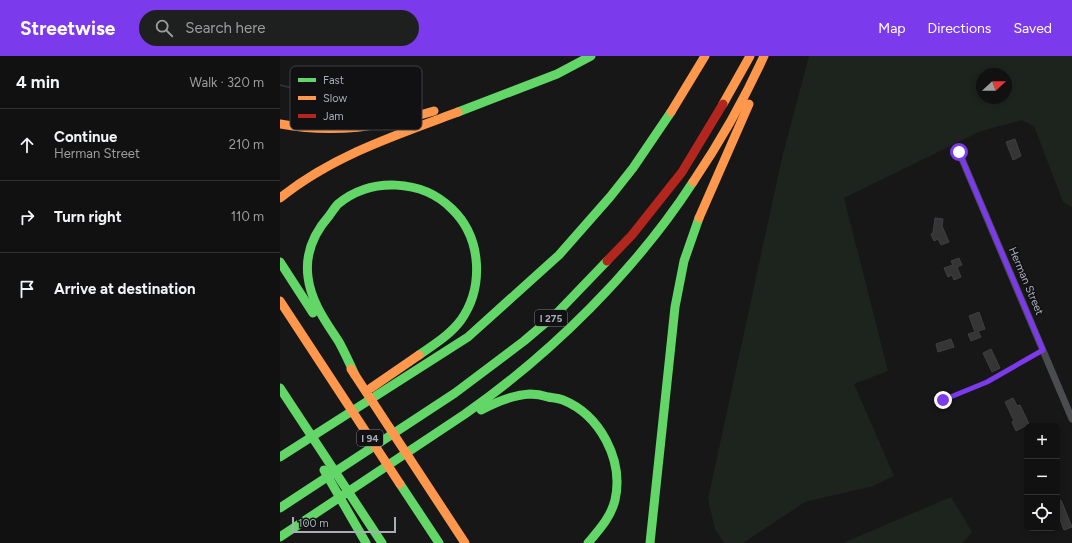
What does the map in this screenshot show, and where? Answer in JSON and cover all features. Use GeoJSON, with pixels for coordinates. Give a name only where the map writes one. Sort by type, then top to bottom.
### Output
{"type":"FeatureCollection","features":[{"type":"Feature","properties":{"kind":"highway"},"geometry":{"type":"LineString","coordinates":[[422,125],[557,74],[591,56]]}},
{"type":"Feature","properties":{"kind":"highway"},"geometry":{"type":"LineString","coordinates":[[280,457],[468,337],[559,255],[610,197],[637,162],[662,127],[705,56]]}},
{"type":"Feature","properties":{"kind":"highway","name":"I 275"},"geometry":{"type":"LineString","coordinates":[[280,508],[455,393],[524,341],[557,313],[632,235],[682,172],[717,115],[750,56]]}},
{"type":"Feature","properties":{"kind":"highway"},"geometry":{"type":"LineString","coordinates":[[280,537],[493,394],[555,342],[613,283],[670,215],[694,181],[738,109],[764,56]]}},
{"type":"Feature","properties":{"kind":"highway"},"geometry":{"type":"LineString","coordinates":[[650,543],[672,322],[685,260],[708,197],[771,56]]}},
{"type":"Feature","properties":{"kind":"highway"},"geometry":{"type":"LineString","coordinates":[[422,115],[578,63]]}},
{"type":"Feature","properties":{"kind":"highway"},"geometry":{"type":"LineString","coordinates":[[280,124],[290,126]]}},
{"type":"Feature","properties":{"kind":"highway"},"geometry":{"type":"LineString","coordinates":[[280,198],[296,185],[321,169],[367,146],[409,130]]}},
{"type":"Feature","properties":{"kind":"highway"},"geometry":{"type":"LineString","coordinates":[[355,375],[345,353],[319,311],[310,287],[308,268],[313,240],[317,230],[329,213],[343,200],[356,192],[387,184],[398,184],[420,188],[440,198],[453,209],[470,233],[475,247],[477,264],[477,279],[474,294],[460,321],[449,333],[363,394],[358,406]]}},
{"type":"Feature","properties":{"kind":"highway"},"geometry":{"type":"LineString","coordinates":[[280,262],[400,444],[469,542]]}},
{"type":"Feature","properties":{"kind":"highway","name":"I 94"},"geometry":{"type":"LineString","coordinates":[[280,301],[439,543]]}},
{"type":"Feature","properties":{"kind":"highway"},"geometry":{"type":"LineString","coordinates":[[280,388],[382,543]]}},
{"type":"Feature","properties":{"kind":"highway"},"geometry":{"type":"LineString","coordinates":[[378,472],[417,451],[480,411],[502,400],[520,395],[536,394],[551,396],[568,402],[584,411],[597,423],[608,440],[614,457],[617,480],[616,497],[610,514],[594,539],[588,543]]}},
{"type":"Feature","properties":{"kind":"highway"},"geometry":{"type":"LineString","coordinates":[[316,441],[325,471],[366,543]]}},
{"type":"Feature","properties":{"kind":"highway"},"geometry":{"type":"LineString","coordinates":[[280,542],[308,518]]}},
{"type":"Feature","properties":{"kind":"street","name":"Herman Street"},"geometry":{"type":"LineString","coordinates":[[959,152],[1072,419]]}},
{"type":"Feature","properties":{"kind":"lane"},"geometry":{"type":"LineString","coordinates":[[943,400],[987,382],[1043,350]]}},
{"type":"Feature","properties":{"kind":"shaded area"},"geometry":{"type":"Polygon","coordinates":[[[809,56],[1072,56],[1072,207],[1063,202],[1034,126],[1022,120],[981,131],[844,198],[888,371],[854,384],[894,476],[873,486],[805,502],[743,543],[724,543],[715,529],[708,499],[782,158],[809,56]]]}},
{"type":"Feature","properties":{"kind":"shaded area"},"geometry":{"type":"Polygon","coordinates":[[[951,497],[972,532],[962,543],[843,543],[951,497]]]}},
{"type":"Feature","properties":{"kind":"building"},"geometry":{"type":"Polygon","coordinates":[[[1015,139],[1021,156],[1013,160],[1006,142],[1015,139]]]}},
{"type":"Feature","properties":{"kind":"building"},"geometry":{"type":"Polygon","coordinates":[[[935,218],[943,219],[942,226],[949,242],[941,245],[938,239],[934,241],[931,234],[933,233],[935,218]]]}},
{"type":"Feature","properties":{"kind":"building"},"geometry":{"type":"Polygon","coordinates":[[[959,258],[962,265],[957,267],[961,277],[954,280],[952,275],[948,277],[944,268],[953,265],[951,261],[959,258]]]}},
{"type":"Feature","properties":{"kind":"building"},"geometry":{"type":"Polygon","coordinates":[[[979,312],[985,329],[978,331],[981,337],[971,341],[968,334],[975,332],[969,316],[979,312]]]}},
{"type":"Feature","properties":{"kind":"building"},"geometry":{"type":"Polygon","coordinates":[[[951,339],[954,347],[938,352],[936,344],[951,339]]]}},
{"type":"Feature","properties":{"kind":"building"},"geometry":{"type":"Polygon","coordinates":[[[991,349],[1000,368],[992,372],[983,353],[991,349]]]}},
{"type":"Feature","properties":{"kind":"building"},"geometry":{"type":"Polygon","coordinates":[[[1013,398],[1017,406],[1020,405],[1029,423],[1024,423],[1024,427],[1016,431],[1012,422],[1014,421],[1005,402],[1013,398]]]}},
{"type":"Feature","properties":{"kind":"building"},"geometry":{"type":"Polygon","coordinates":[[[1060,500],[1072,527],[1064,530],[1060,519],[1060,500]]]}},
{"type":"Feature","properties":{"kind":"waterway"},"geometry":{"type":"LineString","coordinates":[[280,85],[290,87]]}},
{"type":"Feature","properties":{"kind":"traffic: fast"},"geometry":{"type":"LineString","coordinates":[[458,112],[557,74],[591,56]]}},
{"type":"Feature","properties":{"kind":"traffic: fast"},"geometry":{"type":"LineString","coordinates":[[280,457],[468,337],[559,255],[610,197],[633,168],[671,112]]}},
{"type":"Feature","properties":{"kind":"traffic: fast"},"geometry":{"type":"LineString","coordinates":[[280,537],[465,414],[529,365],[590,308],[618,278],[645,247],[693,182]]}},
{"type":"Feature","properties":{"kind":"traffic: fast"},"geometry":{"type":"LineString","coordinates":[[355,375],[339,342],[324,319],[312,295],[307,268],[309,252],[319,229],[338,204],[351,195],[366,189],[396,185],[411,187],[440,199],[452,209],[462,221],[474,248],[476,278],[474,293],[468,307],[461,320],[452,330],[419,355]]}},
{"type":"Feature","properties":{"kind":"traffic: fast"},"geometry":{"type":"LineString","coordinates":[[650,543],[675,307],[684,261],[699,218]]}},
{"type":"Feature","properties":{"kind":"traffic: fast"},"geometry":{"type":"LineString","coordinates":[[280,508],[455,393],[524,341],[557,313],[607,261]]}},
{"type":"Feature","properties":{"kind":"traffic: fast"},"geometry":{"type":"LineString","coordinates":[[280,262],[313,313]]}},
{"type":"Feature","properties":{"kind":"traffic: fast"},"geometry":{"type":"LineString","coordinates":[[280,388],[382,543]]}},
{"type":"Feature","properties":{"kind":"traffic: fast"},"geometry":{"type":"LineString","coordinates":[[481,410],[511,397],[530,394],[539,395],[561,399],[576,407],[588,416],[598,428],[612,455],[616,470],[617,485],[615,500],[611,512],[588,543]]}},
{"type":"Feature","properties":{"kind":"traffic: fast"},"geometry":{"type":"LineString","coordinates":[[324,470],[366,543]]}},
{"type":"Feature","properties":{"kind":"traffic: fast"},"geometry":{"type":"LineString","coordinates":[[400,484],[439,543]]}},
{"type":"Feature","properties":{"kind":"traffic: slow"},"geometry":{"type":"LineString","coordinates":[[671,112],[705,56]]}},
{"type":"Feature","properties":{"kind":"traffic: slow"},"geometry":{"type":"LineString","coordinates":[[723,104],[750,56]]}},
{"type":"Feature","properties":{"kind":"traffic: slow"},"geometry":{"type":"LineString","coordinates":[[693,182],[713,152],[748,89],[764,56]]}},
{"type":"Feature","properties":{"kind":"traffic: slow"},"geometry":{"type":"LineString","coordinates":[[699,218],[749,104]]}},
{"type":"Feature","properties":{"kind":"traffic: slow"},"geometry":{"type":"LineString","coordinates":[[422,115],[434,111]]}},
{"type":"Feature","properties":{"kind":"traffic: slow"},"geometry":{"type":"LineString","coordinates":[[422,125],[458,112]]}},
{"type":"Feature","properties":{"kind":"traffic: slow"},"geometry":{"type":"LineString","coordinates":[[280,124],[290,126]]}},
{"type":"Feature","properties":{"kind":"traffic: slow"},"geometry":{"type":"LineString","coordinates":[[280,198],[300,183],[343,158],[410,130]]}},
{"type":"Feature","properties":{"kind":"traffic: slow"},"geometry":{"type":"LineString","coordinates":[[280,301],[400,484]]}},
{"type":"Feature","properties":{"kind":"traffic: slow"},"geometry":{"type":"LineString","coordinates":[[371,388],[419,355]]}},
{"type":"Feature","properties":{"kind":"traffic: slow"},"geometry":{"type":"LineString","coordinates":[[351,369],[465,543]]}},
{"type":"Feature","properties":{"kind":"traffic: jam"},"geometry":{"type":"LineString","coordinates":[[607,261],[632,235],[682,172],[723,104]]}},
{"type":"Feature","properties":{"kind":"route"},"geometry":{"type":"LineString","coordinates":[[943,400],[987,382],[1043,350],[959,152]]}}]}
